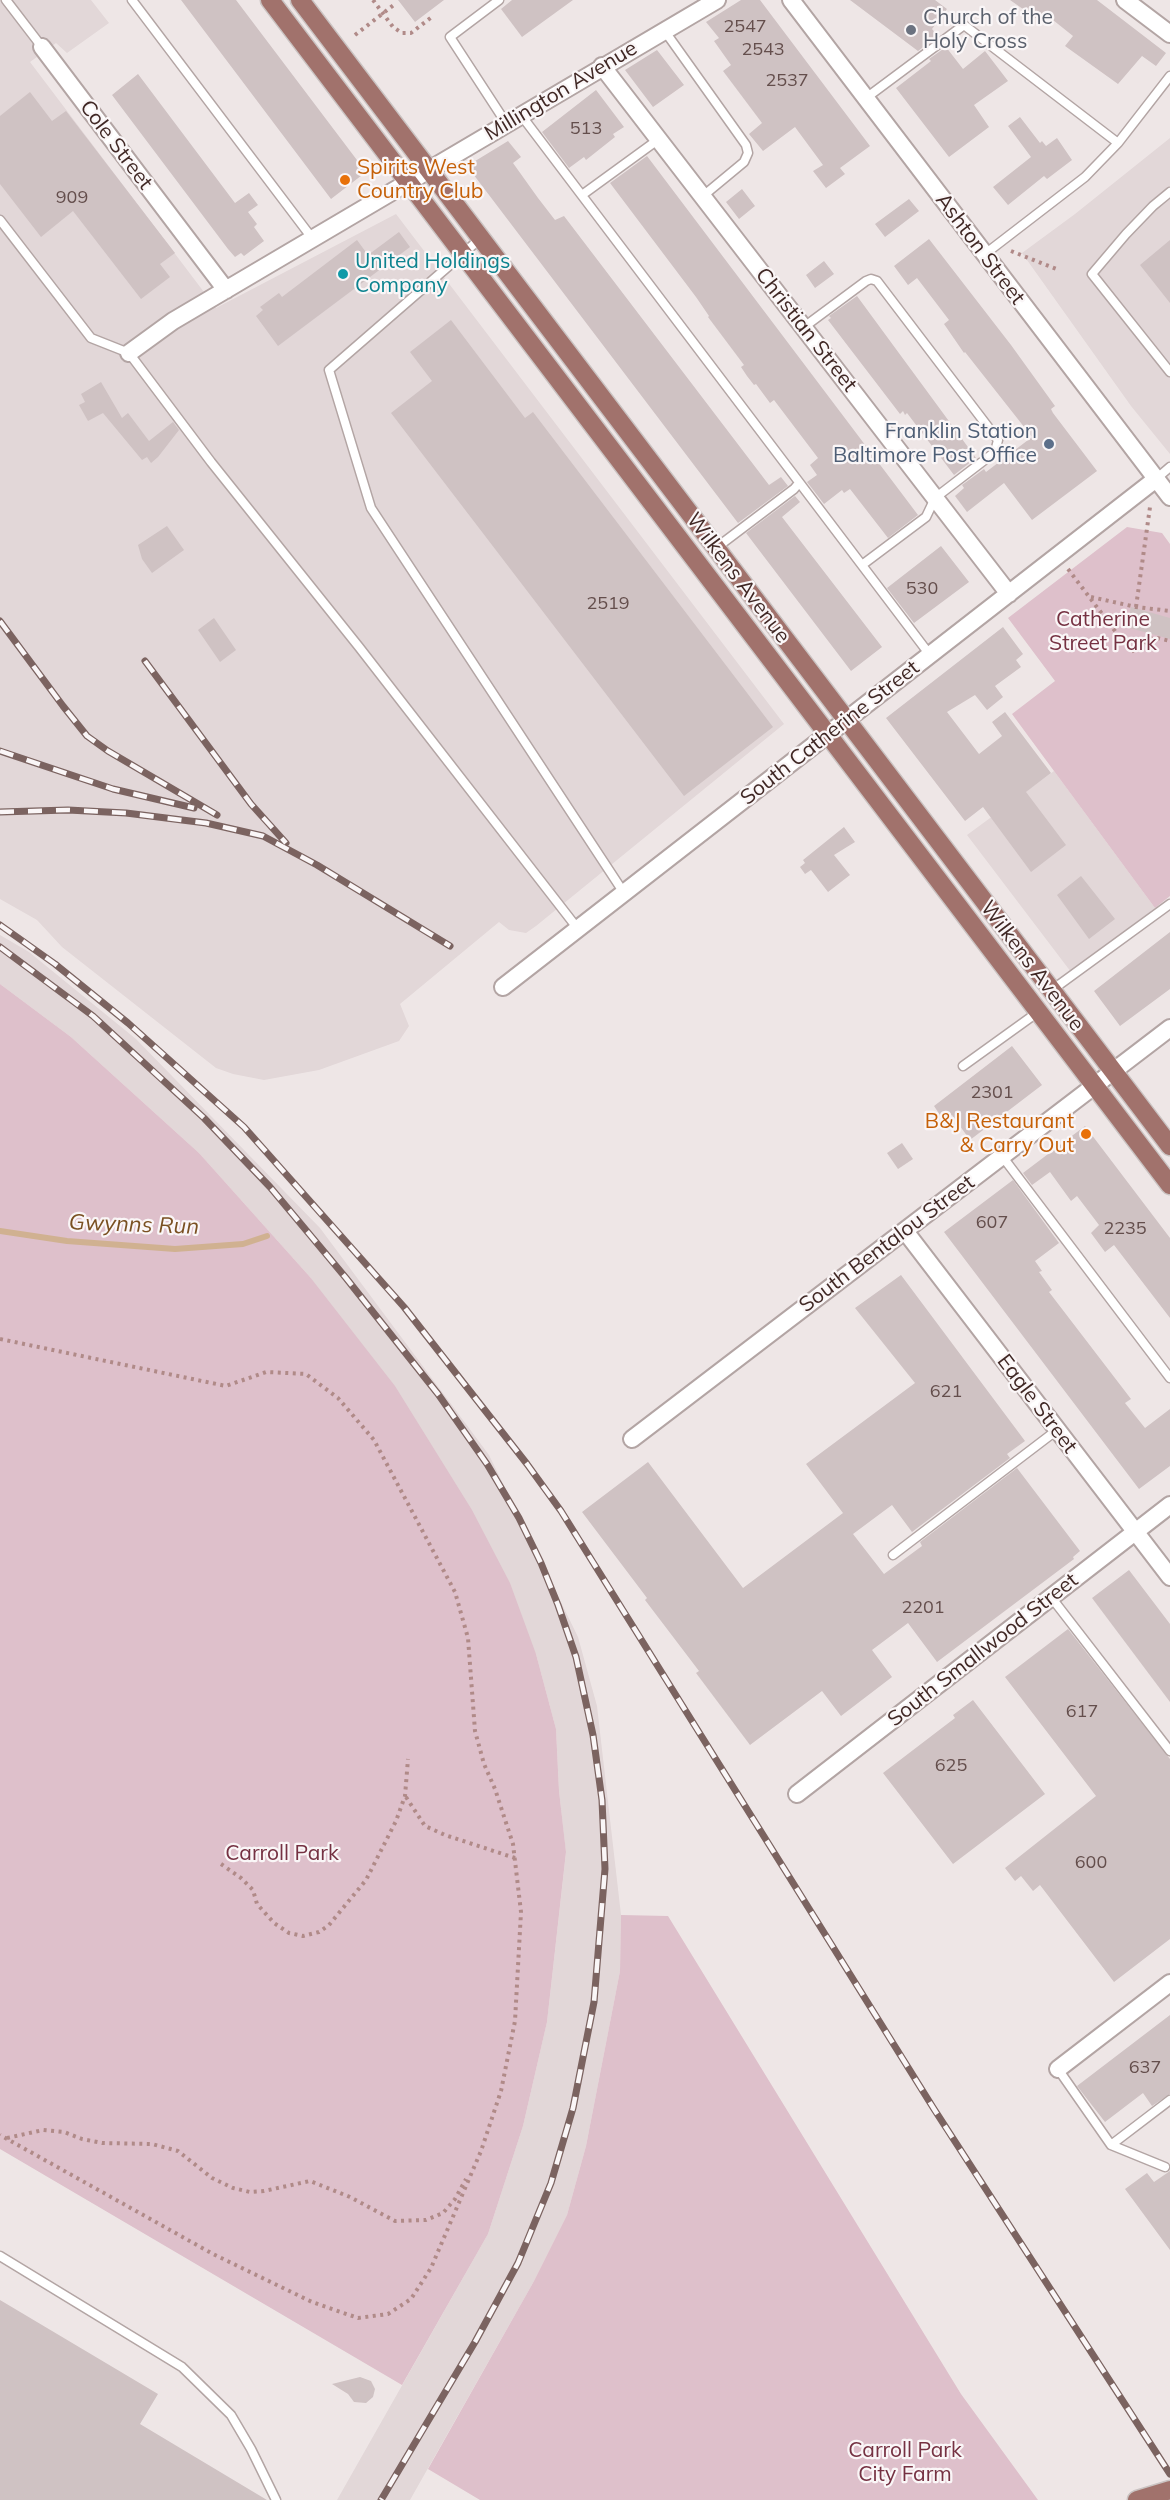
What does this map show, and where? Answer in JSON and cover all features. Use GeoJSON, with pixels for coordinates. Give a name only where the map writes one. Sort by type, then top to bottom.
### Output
{"type":"FeatureCollection","features":[{"type":"Feature","properties":{"kind":"main road","name":"Wilkens Avenue"},"geometry":{"type":"LineString","coordinates":[[270,0],[1170,1185]]}},
{"type":"Feature","properties":{"kind":"main road","name":"Wilkens Avenue"},"geometry":{"type":"LineString","coordinates":[[300,0],[1170,1146]]}},
{"type":"Feature","properties":{"kind":"main road"},"geometry":{"type":"LineString","coordinates":[[1137,2500],[1170,2490]]}},
{"type":"Feature","properties":{"kind":"street","name":"Millington Avenue"},"geometry":{"type":"LineString","coordinates":[[129,353],[173,321],[717,0]]}},
{"type":"Feature","properties":{"kind":"street","name":"Ashton Street"},"geometry":{"type":"LineString","coordinates":[[791,0],[1170,497]]}},
{"type":"Feature","properties":{"kind":"street"},"geometry":{"type":"LineString","coordinates":[[1125,0],[1170,34]]}},
{"type":"Feature","properties":{"kind":"street","name":"Cole Street"},"geometry":{"type":"LineString","coordinates":[[42,47],[226,290]]}},
{"type":"Feature","properties":{"kind":"street","name":"Christian Street"},"geometry":{"type":"LineString","coordinates":[[602,66],[1009,594]]}},
{"type":"Feature","properties":{"kind":"street","name":"South Catherine Street"},"geometry":{"type":"LineString","coordinates":[[503,987],[1156,479]]}},
{"type":"Feature","properties":{"kind":"street","name":"South Bentalou Street"},"geometry":{"type":"LineString","coordinates":[[632,1439],[1170,1028]]}},
{"type":"Feature","properties":{"kind":"street","name":"Eagle Street"},"geometry":{"type":"LineString","coordinates":[[904,1231],[1170,1577]]}},
{"type":"Feature","properties":{"kind":"street","name":"South Smallwood Street"},"geometry":{"type":"LineString","coordinates":[[797,1794],[1170,1505]]}},
{"type":"Feature","properties":{"kind":"street"},"geometry":{"type":"LineString","coordinates":[[1058,2069],[1170,1983]]}},
{"type":"Feature","properties":{"kind":"lane","name":"Cole Street"},"geometry":{"type":"LineString","coordinates":[[6,0],[42,47]]}},
{"type":"Feature","properties":{"kind":"lane"},"geometry":{"type":"LineString","coordinates":[[132,0],[312,238]]}},
{"type":"Feature","properties":{"kind":"lane"},"geometry":{"type":"LineString","coordinates":[[499,0],[450,37],[514,119],[582,195],[930,655]]}},
{"type":"Feature","properties":{"kind":"lane"},"geometry":{"type":"LineString","coordinates":[[866,98],[964,25],[1119,143]]}},
{"type":"Feature","properties":{"kind":"lane"},"geometry":{"type":"LineString","coordinates":[[664,30],[746,145],[748,153],[744,162],[703,196]]}},
{"type":"Feature","properties":{"kind":"lane"},"geometry":{"type":"LineString","coordinates":[[985,254],[1085,177],[1119,143],[1170,76]]}},
{"type":"Feature","properties":{"kind":"lane"},"geometry":{"type":"LineString","coordinates":[[582,195],[658,139]]}},
{"type":"Feature","properties":{"kind":"lane"},"geometry":{"type":"LineString","coordinates":[[1170,192],[1132,227],[1092,274],[1170,372]]}},
{"type":"Feature","properties":{"kind":"lane"},"geometry":{"type":"LineString","coordinates":[[0,220],[92,338],[129,353],[211,462],[366,656],[578,929]]}},
{"type":"Feature","properties":{"kind":"lane"},"geometry":{"type":"LineString","coordinates":[[481,238],[329,370],[371,508],[624,893]]}},
{"type":"Feature","properties":{"kind":"lane"},"geometry":{"type":"LineString","coordinates":[[804,327],[866,281],[871,279],[877,281],[998,440],[995,452],[935,498],[926,517],[862,565]]}},
{"type":"Feature","properties":{"kind":"lane"},"geometry":{"type":"LineString","coordinates":[[1156,479],[1170,467]]}},
{"type":"Feature","properties":{"kind":"lane"},"geometry":{"type":"LineString","coordinates":[[716,548],[799,483]]}},
{"type":"Feature","properties":{"kind":"lane"},"geometry":{"type":"LineString","coordinates":[[1052,990],[1170,904]]}},
{"type":"Feature","properties":{"kind":"lane"},"geometry":{"type":"LineString","coordinates":[[963,1066],[1039,1012]]}},
{"type":"Feature","properties":{"kind":"lane"},"geometry":{"type":"LineString","coordinates":[[1002,1156],[1170,1378]]}},
{"type":"Feature","properties":{"kind":"lane"},"geometry":{"type":"LineString","coordinates":[[893,1555],[1058,1430]]}},
{"type":"Feature","properties":{"kind":"lane"},"geometry":{"type":"LineString","coordinates":[[1051,1597],[1170,1751]]}},
{"type":"Feature","properties":{"kind":"lane"},"geometry":{"type":"LineString","coordinates":[[1058,2069],[1111,2145],[1165,2167]]}},
{"type":"Feature","properties":{"kind":"lane"},"geometry":{"type":"LineString","coordinates":[[1111,2145],[1170,2100]]}},
{"type":"Feature","properties":{"kind":"lane"},"geometry":{"type":"LineString","coordinates":[[0,2256],[182,2367],[231,2415],[276,2500]]}},
{"type":"Feature","properties":{"kind":"path"},"geometry":{"type":"LineString","coordinates":[[373,0],[397,30],[405,34],[411,33],[433,16]]}},
{"type":"Feature","properties":{"kind":"path"},"geometry":{"type":"LineString","coordinates":[[355,35],[395,4]]}},
{"type":"Feature","properties":{"kind":"path"},"geometry":{"type":"LineString","coordinates":[[1011,251],[1059,270]]}},
{"type":"Feature","properties":{"kind":"path"},"geometry":{"type":"LineString","coordinates":[[1136,607],[1150,507]]}},
{"type":"Feature","properties":{"kind":"path"},"geometry":{"type":"LineString","coordinates":[[1067,568],[1131,652],[1153,637],[1170,641]]}},
{"type":"Feature","properties":{"kind":"path"},"geometry":{"type":"LineString","coordinates":[[1088,595],[1100,600],[1170,611]]}},
{"type":"Feature","properties":{"kind":"path"},"geometry":{"type":"LineString","coordinates":[[0,1339],[226,1386],[266,1372],[306,1374],[338,1398],[374,1440],[455,1592],[468,1638],[475,1731],[484,1764],[495,1789],[513,1844],[521,1912],[515,2021],[501,2091],[481,2151],[455,2199],[443,2213],[426,2220],[395,2221],[342,2193],[310,2181],[264,2191],[250,2192],[233,2188],[212,2178],[178,2151],[152,2144],[102,2143],[64,2132],[43,2130],[6,2138]]}},
{"type":"Feature","properties":{"kind":"path"},"geometry":{"type":"LineString","coordinates":[[221,1864],[241,1878],[252,1890],[257,1904],[274,1923],[289,1933],[303,1936],[319,1932],[329,1925],[366,1880],[396,1821],[405,1796],[408,1759]]}},
{"type":"Feature","properties":{"kind":"path"},"geometry":{"type":"LineString","coordinates":[[405,1796],[425,1826],[515,1858]]}},
{"type":"Feature","properties":{"kind":"path"},"geometry":{"type":"LineString","coordinates":[[0,2135],[213,2254],[312,2301],[358,2318],[388,2314],[411,2299],[431,2268],[476,2159]]}},
{"type":"Feature","properties":{"kind":"shaded area"},"geometry":{"type":"Polygon","coordinates":[[[0,0],[91,0],[109,23],[67,53],[56,43],[30,62],[216,308],[396,214],[784,724],[526,933],[509,930],[499,922],[400,1004],[409,1026],[399,1041],[319,1070],[264,1080],[216,1068],[62,947],[37,920],[0,899],[0,0]]]}},
{"type":"Feature","properties":{"kind":"shaded area"},"geometry":{"type":"Polygon","coordinates":[[[1170,138],[1170,454],[1131,406],[1022,253],[1170,138]]]}},
{"type":"Feature","properties":{"kind":"shaded area"},"geometry":{"type":"Polygon","coordinates":[[[1054,771],[1155,908],[1071,972],[967,835],[1054,771]]]}},
{"type":"Feature","properties":{"kind":"shaded area"},"geometry":{"type":"Polygon","coordinates":[[[0,935],[29,952],[136,1039],[320,1228],[489,1455],[578,1637],[597,1706],[621,1915],[620,1971],[586,2146],[567,2215],[534,2281],[410,2500],[337,2500],[488,2234],[523,2126],[547,2022],[566,1853],[559,1791],[556,1729],[536,1654],[310,1277],[199,1153],[71,1037],[0,984],[0,935]]]}},
{"type":"Feature","properties":{"kind":"green space","name":"Catherine Street Park"},"geometry":{"type":"Polygon","coordinates":[[[1127,527],[1162,533],[1170,544],[1170,896],[1155,908],[1012,714],[1055,681],[1008,618],[1127,527]]]}},
{"type":"Feature","properties":{"kind":"green space","name":"Carroll Park"},"geometry":{"type":"Polygon","coordinates":[[[0,984],[71,1037],[199,1153],[310,1277],[395,1386],[472,1510],[510,1583],[536,1654],[556,1729],[559,1791],[566,1852],[547,2022],[523,2126],[488,2234],[402,2385],[0,2149],[0,984]]]}},
{"type":"Feature","properties":{"kind":"green space","name":"Carroll Park City Farm"},"geometry":{"type":"Polygon","coordinates":[[[621,1915],[668,1916],[961,2394],[1038,2500],[480,2500],[428,2469],[534,2281],[567,2215],[586,2146],[620,1971],[621,1915]]]}},
{"type":"Feature","properties":{"kind":"building"},"geometry":{"type":"Polygon","coordinates":[[[181,0],[236,0],[366,172],[331,199],[181,0]]]}},
{"type":"Feature","properties":{"kind":"building"},"geometry":{"type":"Polygon","coordinates":[[[398,0],[444,0],[415,22],[398,0]]]}},
{"type":"Feature","properties":{"kind":"building"},"geometry":{"type":"Polygon","coordinates":[[[512,0],[573,0],[522,37],[501,9],[512,0]]]}},
{"type":"Feature","properties":{"kind":"building"},"geometry":{"type":"Polygon","coordinates":[[[741,0],[760,0],[870,146],[840,168],[845,174],[826,188],[813,171],[823,165],[795,127],[763,151],[749,134],[762,123],[723,71],[731,65],[714,41],[719,38],[706,22],[741,0]]]}},
{"type":"Feature","properties":{"kind":"building","name":"Church of the Holy Cross"},"geometry":{"type":"Polygon","coordinates":[[[850,0],[935,0],[947,9],[932,29],[938,36],[918,51],[850,0]]]}},
{"type":"Feature","properties":{"kind":"building"},"geometry":{"type":"Polygon","coordinates":[[[1010,0],[1097,0],[1166,53],[1156,66],[1142,56],[1118,84],[1065,46],[1073,36],[1048,16],[1043,23],[1010,0]]]}},
{"type":"Feature","properties":{"kind":"building"},"geometry":{"type":"Polygon","coordinates":[[[946,47],[963,69],[985,51],[1008,81],[974,105],[989,127],[949,157],[896,88],[946,47]]]}},
{"type":"Feature","properties":{"kind":"building"},"geometry":{"type":"Polygon","coordinates":[[[657,50],[684,85],[653,107],[625,70],[657,50]]]}},
{"type":"Feature","properties":{"kind":"building"},"geometry":{"type":"Polygon","coordinates":[[[138,74],[235,203],[249,193],[258,205],[248,212],[257,224],[254,227],[264,241],[244,256],[241,253],[235,257],[228,249],[112,95],[138,74]]]}},
{"type":"Feature","properties":{"kind":"building"},"geometry":{"type":"Polygon","coordinates":[[[596,90],[624,127],[613,134],[615,137],[586,160],[584,157],[569,168],[542,132],[596,90]]]}},
{"type":"Feature","properties":{"kind":"building"},"geometry":{"type":"Polygon","coordinates":[[[30,92],[52,121],[66,111],[175,253],[160,264],[170,277],[141,299],[73,211],[41,237],[0,184],[0,116],[30,92]]]}},
{"type":"Feature","properties":{"kind":"building"},"geometry":{"type":"Polygon","coordinates":[[[1020,117],[1040,143],[1042,141],[1046,146],[1057,138],[1072,160],[1047,179],[1044,176],[1008,205],[993,187],[1031,157],[1008,126],[1020,117]]]}},
{"type":"Feature","properties":{"kind":"building"},"geometry":{"type":"Polygon","coordinates":[[[508,141],[521,157],[513,163],[538,198],[555,220],[564,216],[769,485],[781,477],[788,486],[738,523],[467,166],[508,141]]]}},
{"type":"Feature","properties":{"kind":"building"},"geometry":{"type":"Polygon","coordinates":[[[647,156],[918,515],[888,538],[850,489],[844,493],[842,490],[824,504],[807,482],[817,475],[810,465],[818,458],[774,400],[770,403],[747,376],[741,367],[744,365],[696,297],[610,183],[647,156]]]}},
{"type":"Feature","properties":{"kind":"building"},"geometry":{"type":"Polygon","coordinates":[[[742,189],[755,206],[739,219],[726,202],[742,189]]]}},
{"type":"Feature","properties":{"kind":"building"},"geometry":{"type":"Polygon","coordinates":[[[909,199],[919,211],[885,237],[875,224],[909,199]]]}},
{"type":"Feature","properties":{"kind":"building","name":"United Holdings Company"},"geometry":{"type":"Polygon","coordinates":[[[399,232],[410,247],[278,346],[256,316],[263,310],[260,307],[279,293],[282,297],[357,240],[368,255],[399,232]]]}},
{"type":"Feature","properties":{"kind":"building"},"geometry":{"type":"Polygon","coordinates":[[[929,239],[1011,345],[1055,406],[1051,409],[1053,413],[1097,471],[1032,520],[1004,483],[967,512],[955,496],[964,488],[962,485],[984,469],[986,472],[1032,437],[964,353],[944,324],[949,320],[917,278],[908,285],[894,266],[929,239]]]}},
{"type":"Feature","properties":{"kind":"building"},"geometry":{"type":"Polygon","coordinates":[[[1170,240],[1170,303],[1140,265],[1170,240]]]}},
{"type":"Feature","properties":{"kind":"building"},"geometry":{"type":"Polygon","coordinates":[[[824,261],[834,274],[815,288],[806,275],[824,261]]]}},
{"type":"Feature","properties":{"kind":"building"},"geometry":{"type":"Polygon","coordinates":[[[857,296],[976,458],[954,475],[907,413],[905,415],[903,411],[900,414],[828,320],[831,318],[829,316],[857,296]]]}},
{"type":"Feature","properties":{"kind":"building"},"geometry":{"type":"Polygon","coordinates":[[[451,320],[525,418],[533,412],[773,727],[684,796],[391,413],[432,381],[410,352],[451,320]]]}},
{"type":"Feature","properties":{"kind":"building"},"geometry":{"type":"Polygon","coordinates":[[[101,382],[122,418],[128,413],[149,441],[173,422],[179,430],[151,463],[147,457],[142,460],[103,413],[88,421],[79,405],[85,402],[81,394],[101,382]]]}},
{"type":"Feature","properties":{"kind":"building"},"geometry":{"type":"Polygon","coordinates":[[[795,496],[800,502],[782,517],[882,647],[851,671],[746,533],[795,496]]]}},
{"type":"Feature","properties":{"kind":"building"},"geometry":{"type":"Polygon","coordinates":[[[167,526],[184,550],[152,573],[142,559],[138,545],[167,526]]]}},
{"type":"Feature","properties":{"kind":"building"},"geometry":{"type":"Polygon","coordinates":[[[941,546],[969,582],[914,623],[887,588],[941,546]]]}},
{"type":"Feature","properties":{"kind":"building"},"geometry":{"type":"Polygon","coordinates":[[[1131,607],[1170,618],[1170,639],[1126,627],[1131,607]]]}},
{"type":"Feature","properties":{"kind":"building"},"geometry":{"type":"Polygon","coordinates":[[[214,618],[236,650],[220,662],[198,630],[214,618]]]}},
{"type":"Feature","properties":{"kind":"building"},"geometry":{"type":"Polygon","coordinates":[[[1003,627],[1023,654],[1016,660],[1021,667],[995,686],[1003,697],[987,710],[975,695],[947,712],[979,754],[1002,736],[992,722],[1005,712],[1051,773],[1026,792],[1066,845],[1031,872],[983,807],[965,821],[886,718],[1003,627]]]}},
{"type":"Feature","properties":{"kind":"building"},"geometry":{"type":"Polygon","coordinates":[[[844,827],[855,842],[834,855],[850,875],[828,892],[811,870],[805,874],[800,867],[805,863],[803,860],[844,827]]]}},
{"type":"Feature","properties":{"kind":"building"},"geometry":{"type":"Polygon","coordinates":[[[1081,876],[1115,919],[1089,939],[1057,895],[1081,876]]]}},
{"type":"Feature","properties":{"kind":"building"},"geometry":{"type":"Polygon","coordinates":[[[1170,932],[1170,989],[1120,1026],[1094,991],[1170,932]]]}},
{"type":"Feature","properties":{"kind":"building"},"geometry":{"type":"Polygon","coordinates":[[[1012,1046],[1042,1085],[970,1140],[952,1115],[944,1121],[934,1106],[1012,1046]]]}},
{"type":"Feature","properties":{"kind":"building"},"geometry":{"type":"Polygon","coordinates":[[[1085,1126],[1170,1238],[1170,1318],[1114,1245],[1105,1252],[1091,1233],[1099,1225],[1077,1196],[1071,1201],[1050,1172],[1032,1185],[1023,1173],[1085,1126]]]}},
{"type":"Feature","properties":{"kind":"building"},"geometry":{"type":"Polygon","coordinates":[[[902,1143],[913,1159],[898,1169],[887,1153],[902,1143]]]}},
{"type":"Feature","properties":{"kind":"building"},"geometry":{"type":"Polygon","coordinates":[[[1013,1180],[1059,1243],[1035,1261],[1042,1271],[1039,1272],[1052,1290],[1049,1292],[1131,1399],[1125,1403],[1145,1428],[1170,1409],[1170,1466],[1139,1489],[944,1232],[1013,1180]]]}},
{"type":"Feature","properties":{"kind":"building"},"geometry":{"type":"Polygon","coordinates":[[[901,1275],[1025,1441],[1007,1454],[1010,1458],[912,1532],[892,1505],[853,1534],[884,1574],[922,1546],[920,1542],[1017,1468],[1080,1551],[1073,1557],[1074,1559],[937,1662],[908,1623],[872,1650],[892,1677],[841,1716],[822,1691],[750,1745],[696,1673],[699,1671],[645,1600],[647,1598],[582,1512],[648,1462],[743,1588],[843,1513],[806,1464],[915,1383],[855,1308],[901,1275]]]}},
{"type":"Feature","properties":{"kind":"building"},"geometry":{"type":"Polygon","coordinates":[[[1129,1570],[1170,1624],[1170,1702],[1092,1598],[1129,1570]]]}},
{"type":"Feature","properties":{"kind":"building"},"geometry":{"type":"Polygon","coordinates":[[[1068,1629],[1170,1759],[1170,1939],[1114,1982],[1040,1885],[1033,1891],[1021,1876],[1015,1881],[1005,1868],[1096,1796],[1005,1677],[1068,1629]]]}},
{"type":"Feature","properties":{"kind":"building"},"geometry":{"type":"Polygon","coordinates":[[[973,1700],[1045,1794],[953,1864],[883,1773],[955,1718],[953,1715],[973,1700]]]}},
{"type":"Feature","properties":{"kind":"building"},"geometry":{"type":"Polygon","coordinates":[[[1170,2015],[1170,2094],[1152,2106],[1143,2093],[1105,2122],[1077,2086],[1170,2015]]]}},
{"type":"Feature","properties":{"kind":"building"},"geometry":{"type":"Polygon","coordinates":[[[1170,2171],[1170,2250],[1125,2189],[1147,2173],[1154,2182],[1170,2171]]]}},
{"type":"Feature","properties":{"kind":"building"},"geometry":{"type":"Polygon","coordinates":[[[0,2300],[158,2394],[140,2424],[267,2500],[0,2500],[0,2300]]]}},
{"type":"Feature","properties":{"kind":"building"},"geometry":{"type":"Polygon","coordinates":[[[360,2377],[371,2381],[375,2389],[373,2397],[366,2403],[354,2402],[348,2394],[332,2384],[360,2377]]]}},
{"type":"Feature","properties":{"kind":"waterway","name":"Gwynns Run"},"geometry":{"type":"LineString","coordinates":[[0,1231],[67,1241],[175,1249],[243,1244],[267,1236]]}},
{"type":"Feature","properties":{"kind":"railway"},"geometry":{"type":"LineString","coordinates":[[0,621],[87,736],[108,751],[217,815]]}},
{"type":"Feature","properties":{"kind":"railway"},"geometry":{"type":"LineString","coordinates":[[145,661],[251,804],[286,843]]}},
{"type":"Feature","properties":{"kind":"railway"},"geometry":{"type":"LineString","coordinates":[[0,751],[113,789],[194,808]]}},
{"type":"Feature","properties":{"kind":"railway"},"geometry":{"type":"LineString","coordinates":[[0,812],[68,810],[126,813],[206,823],[263,836],[317,865],[450,946]]}},
{"type":"Feature","properties":{"kind":"railway"},"geometry":{"type":"LineString","coordinates":[[0,925],[55,964],[128,1023],[244,1127],[404,1307],[527,1464],[561,1511],[934,2109],[1170,2474]]}},
{"type":"Feature","properties":{"kind":"railway"},"geometry":{"type":"LineString","coordinates":[[0,947],[93,1016],[204,1118],[270,1187],[346,1278],[438,1394],[487,1464],[519,1518],[541,1563],[576,1657],[593,1735],[602,1800],[605,1869],[594,2002],[573,2108],[551,2183],[518,2263],[475,2342],[381,2500]]}},
{"type":"Feature","properties":{"kind":"place","name":"Church of the Holy Cross"},"geometry":{"type":"Point","coordinates":[911,30]}},
{"type":"Feature","properties":{"kind":"place","name":"Spirits West Country Club"},"geometry":{"type":"Point","coordinates":[345,180]}},
{"type":"Feature","properties":{"kind":"place","name":"United Holdings Company"},"geometry":{"type":"Point","coordinates":[343,274]}},
{"type":"Feature","properties":{"kind":"place","name":"Franklin Station Baltimore Post Office"},"geometry":{"type":"Point","coordinates":[1049,444]}},
{"type":"Feature","properties":{"kind":"place","name":"B&J Restaurant & Carry Out"},"geometry":{"type":"Point","coordinates":[1086,1134]}}]}
